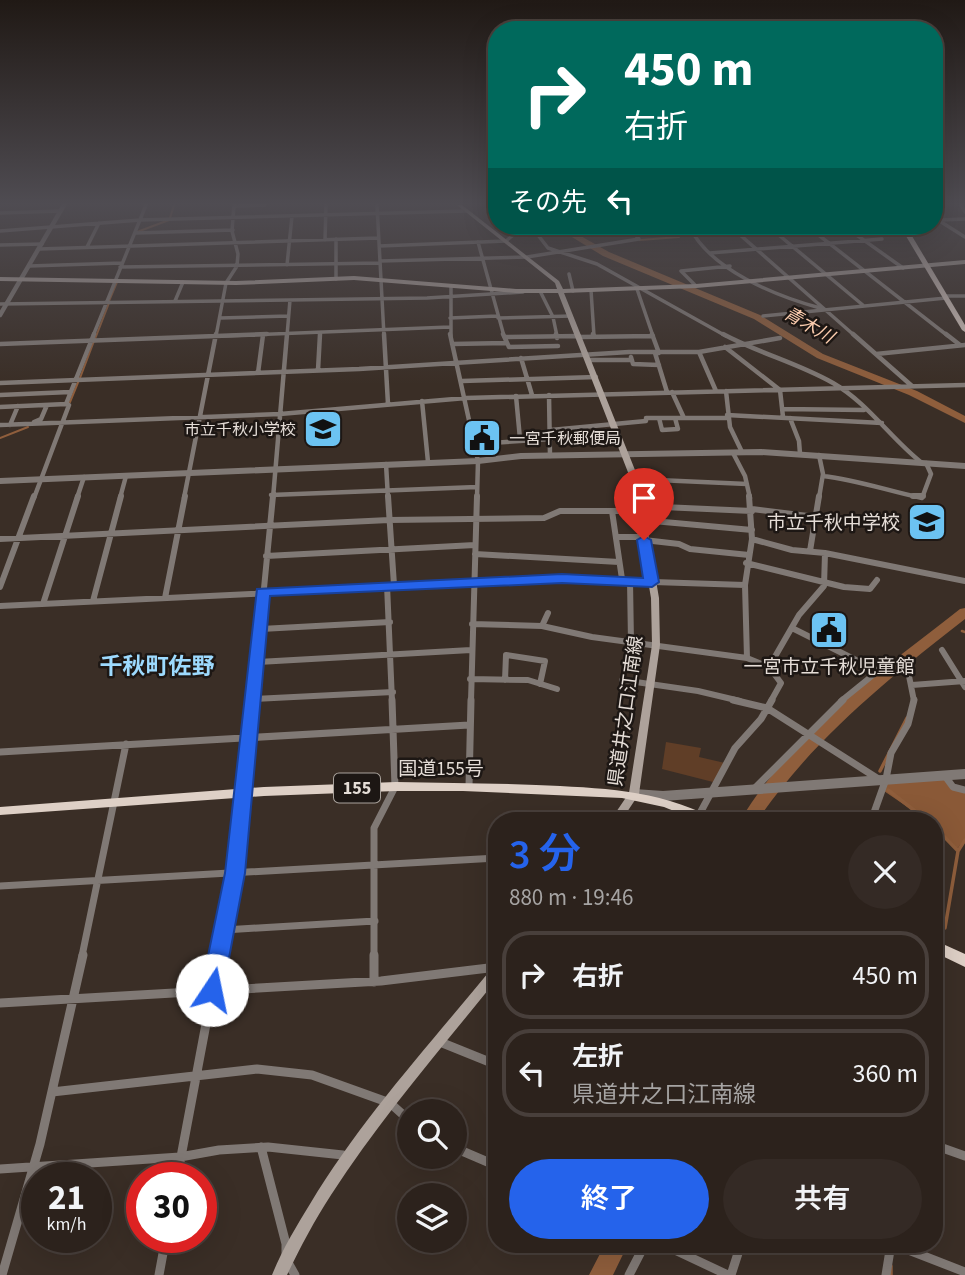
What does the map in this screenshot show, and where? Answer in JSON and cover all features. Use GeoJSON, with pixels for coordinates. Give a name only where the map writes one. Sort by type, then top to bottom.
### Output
{"type":"FeatureCollection","features":[{"type":"Feature","properties":{"kind":"highway","name":"国道155号"},"geometry":{"type":"LineString","coordinates":[[0,811],[243,792],[469,786],[634,794],[663,801],[690,812]]}},
{"type":"Feature","properties":{"kind":"highway"},"geometry":{"type":"LineString","coordinates":[[943,950],[965,961]]}},
{"type":"Feature","properties":{"kind":"main road","name":"県道井之口江南線"},"geometry":{"type":"LineString","coordinates":[[537,264],[555,279],[561,291],[628,457],[635,479],[652,582],[657,615],[656,645],[634,794],[621,812]]}},
{"type":"Feature","properties":{"kind":"main road"},"geometry":{"type":"LineString","coordinates":[[0,279],[226,283],[382,280],[490,292],[525,292],[675,288],[941,264]]}},
{"type":"Feature","properties":{"kind":"main road"},"geometry":{"type":"LineString","coordinates":[[927,266],[965,330]]}},
{"type":"Feature","properties":{"kind":"main road"},"geometry":{"type":"LineString","coordinates":[[279,1275],[316,1201],[345,1158],[488,981]]}},
{"type":"Feature","properties":{"kind":"street"},"geometry":{"type":"LineString","coordinates":[[0,315],[29,266],[150,264]]}},
{"type":"Feature","properties":{"kind":"street"},"geometry":{"type":"LineString","coordinates":[[165,598],[226,283],[237,264]]}},
{"type":"Feature","properties":{"kind":"street"},"geometry":{"type":"LineString","coordinates":[[274,264],[298,264]]}},
{"type":"Feature","properties":{"kind":"street"},"geometry":{"type":"LineString","coordinates":[[335,264],[336,279]]}},
{"type":"Feature","properties":{"kind":"street"},"geometry":{"type":"LineString","coordinates":[[380,264],[388,404]]}},
{"type":"Feature","properties":{"kind":"street"},"geometry":{"type":"LineString","coordinates":[[483,264],[497,317],[509,346],[558,346]]}},
{"type":"Feature","properties":{"kind":"street"},"geometry":{"type":"LineString","coordinates":[[598,264],[741,344],[794,365],[841,388],[891,431],[899,445],[924,463],[931,474],[922,498],[892,492],[859,480],[823,476]]}},
{"type":"Feature","properties":{"kind":"street"},"geometry":{"type":"LineString","coordinates":[[774,264],[912,386]]}},
{"type":"Feature","properties":{"kind":"street"},"geometry":{"type":"LineString","coordinates":[[814,264],[864,306]]}},
{"type":"Feature","properties":{"kind":"street"},"geometry":{"type":"LineString","coordinates":[[854,264],[963,345]]}},
{"type":"Feature","properties":{"kind":"street"},"geometry":{"type":"LineString","coordinates":[[898,264],[903,268]]}},
{"type":"Feature","properties":{"kind":"street"},"geometry":{"type":"LineString","coordinates":[[66,404],[121,265]]}},
{"type":"Feature","properties":{"kind":"street"},"geometry":{"type":"LineString","coordinates":[[694,286],[681,271],[730,266],[780,296],[825,310]]}},
{"type":"Feature","properties":{"kind":"street"},"geometry":{"type":"LineString","coordinates":[[569,274],[573,291]]}},
{"type":"Feature","properties":{"kind":"street"},"geometry":{"type":"LineString","coordinates":[[176,301],[183,282]]}},
{"type":"Feature","properties":{"kind":"street"},"geometry":{"type":"LineString","coordinates":[[451,286],[452,344],[467,398],[478,461],[469,786]]}},
{"type":"Feature","properties":{"kind":"street"},"geometry":{"type":"LineString","coordinates":[[641,289],[659,365],[684,418]]}},
{"type":"Feature","properties":{"kind":"street"},"geometry":{"type":"LineString","coordinates":[[591,290],[593,309],[590,329],[594,337]]}},
{"type":"Feature","properties":{"kind":"street"},"geometry":{"type":"LineString","coordinates":[[540,291],[554,317],[561,357]]}},
{"type":"Feature","properties":{"kind":"street"},"geometry":{"type":"LineString","coordinates":[[0,304],[450,297],[490,292]]}},
{"type":"Feature","properties":{"kind":"street"},"geometry":{"type":"LineString","coordinates":[[763,316],[965,296]]}},
{"type":"Feature","properties":{"kind":"street"},"geometry":{"type":"LineString","coordinates":[[179,1162],[235,873],[258,662],[290,300]]}},
{"type":"Feature","properties":{"kind":"street"},"geometry":{"type":"LineString","coordinates":[[220,318],[288,316]]}},
{"type":"Feature","properties":{"kind":"street"},"geometry":{"type":"LineString","coordinates":[[450,318],[571,316]]}},
{"type":"Feature","properties":{"kind":"street"},"geometry":{"type":"LineString","coordinates":[[0,344],[450,327]]}},
{"type":"Feature","properties":{"kind":"street"},"geometry":{"type":"LineString","coordinates":[[318,370],[320,333]]}},
{"type":"Feature","properties":{"kind":"street"},"geometry":{"type":"LineString","coordinates":[[258,373],[262,335]]}},
{"type":"Feature","properties":{"kind":"street"},"geometry":{"type":"LineString","coordinates":[[452,344],[557,336],[653,336]]}},
{"type":"Feature","properties":{"kind":"street"},"geometry":{"type":"LineString","coordinates":[[588,358],[629,352],[699,352],[780,338]]}},
{"type":"Feature","properties":{"kind":"street"},"geometry":{"type":"LineString","coordinates":[[876,354],[963,345]]}},
{"type":"Feature","properties":{"kind":"street"},"geometry":{"type":"LineString","coordinates":[[725,347],[780,390],[782,409],[799,441],[800,454]]}},
{"type":"Feature","properties":{"kind":"street"},"geometry":{"type":"LineString","coordinates":[[629,352],[636,365],[659,365]]}},
{"type":"Feature","properties":{"kind":"street"},"geometry":{"type":"LineString","coordinates":[[699,352],[716,391]]}},
{"type":"Feature","properties":{"kind":"street"},"geometry":{"type":"LineString","coordinates":[[1,384],[386,367],[521,358],[631,360]]}},
{"type":"Feature","properties":{"kind":"street"},"geometry":{"type":"LineString","coordinates":[[521,358],[532,395]]}},
{"type":"Feature","properties":{"kind":"street"},"geometry":{"type":"LineString","coordinates":[[463,381],[596,377]]}},
{"type":"Feature","properties":{"kind":"street"},"geometry":{"type":"LineString","coordinates":[[0,425],[280,414],[422,401],[532,395],[965,385]]}},
{"type":"Feature","properties":{"kind":"street"},"geometry":{"type":"LineString","coordinates":[[726,391],[727,416],[742,452]]}},
{"type":"Feature","properties":{"kind":"street"},"geometry":{"type":"LineString","coordinates":[[0,395],[71,392]]}},
{"type":"Feature","properties":{"kind":"street"},"geometry":{"type":"LineString","coordinates":[[549,395],[550,456]]}},
{"type":"Feature","properties":{"kind":"street"},"geometry":{"type":"LineString","coordinates":[[516,396],[520,439]]}},
{"type":"Feature","properties":{"kind":"street"},"geometry":{"type":"LineString","coordinates":[[422,401],[428,462]]}},
{"type":"Feature","properties":{"kind":"street"},"geometry":{"type":"LineString","coordinates":[[0,407],[66,404]]}},
{"type":"Feature","properties":{"kind":"street"},"geometry":{"type":"LineString","coordinates":[[0,587],[63,422],[69,405],[66,404]]}},
{"type":"Feature","properties":{"kind":"street"},"geometry":{"type":"LineString","coordinates":[[30,424],[41,419],[47,405]]}},
{"type":"Feature","properties":{"kind":"street"},"geometry":{"type":"LineString","coordinates":[[10,425],[18,406]]}},
{"type":"Feature","properties":{"kind":"street"},"geometry":{"type":"LineString","coordinates":[[782,409],[866,410]]}},
{"type":"Feature","properties":{"kind":"street"},"geometry":{"type":"LineString","coordinates":[[551,430],[659,418],[727,416],[882,423]]}},
{"type":"Feature","properties":{"kind":"street"},"geometry":{"type":"LineString","coordinates":[[659,418],[662,430],[678,429],[675,418]]}},
{"type":"Feature","properties":{"kind":"street"},"geometry":{"type":"LineString","coordinates":[[475,444],[551,439]]}},
{"type":"Feature","properties":{"kind":"street"},"geometry":{"type":"LineString","coordinates":[[0,481],[550,456],[628,457],[742,452],[965,466]]}},
{"type":"Feature","properties":{"kind":"street"},"geometry":{"type":"LineString","coordinates":[[733,453],[746,476],[752,510],[745,585],[747,658]]}},
{"type":"Feature","properties":{"kind":"street"},"geometry":{"type":"LineString","coordinates":[[810,551],[823,476],[819,455]]}},
{"type":"Feature","properties":{"kind":"street"},"geometry":{"type":"LineString","coordinates":[[374,982],[374,828],[396,787],[390,622],[391,549],[386,464]]}},
{"type":"Feature","properties":{"kind":"street"},"geometry":{"type":"LineString","coordinates":[[93,601],[126,476]]}},
{"type":"Feature","properties":{"kind":"street"},"geometry":{"type":"LineString","coordinates":[[43,604],[84,477]]}},
{"type":"Feature","properties":{"kind":"street"},"geometry":{"type":"LineString","coordinates":[[635,479],[747,484]]}},
{"type":"Feature","properties":{"kind":"street"},"geometry":{"type":"LineString","coordinates":[[271,495],[477,486]]}},
{"type":"Feature","properties":{"kind":"street"},"geometry":{"type":"LineString","coordinates":[[0,539],[389,520],[544,518],[560,512],[752,510],[816,517]]}},
{"type":"Feature","properties":{"kind":"street"},"geometry":{"type":"LineString","coordinates":[[612,511],[619,562],[626,580],[631,642]]}},
{"type":"Feature","properties":{"kind":"street"},"geometry":{"type":"LineString","coordinates":[[641,512],[673,524],[717,524],[752,530]]}},
{"type":"Feature","properties":{"kind":"street"},"geometry":{"type":"LineString","coordinates":[[615,537],[679,544],[699,551],[749,555]]}},
{"type":"Feature","properties":{"kind":"street"},"geometry":{"type":"LineString","coordinates":[[751,539],[965,581]]}},
{"type":"Feature","properties":{"kind":"street"},"geometry":{"type":"LineString","coordinates":[[266,556],[475,545]]}},
{"type":"Feature","properties":{"kind":"street"},"geometry":{"type":"LineString","coordinates":[[769,667],[792,628],[824,586],[825,553]]}},
{"type":"Feature","properties":{"kind":"street"},"geometry":{"type":"LineString","coordinates":[[475,554],[619,562]]}},
{"type":"Feature","properties":{"kind":"street"},"geometry":{"type":"LineString","coordinates":[[747,563],[824,582],[870,589],[877,580]]}},
{"type":"Feature","properties":{"kind":"street"},"geometry":{"type":"LineString","coordinates":[[0,606],[474,582],[626,580],[745,585]]}},
{"type":"Feature","properties":{"kind":"street"},"geometry":{"type":"LineString","coordinates":[[542,626],[548,613]]}},
{"type":"Feature","properties":{"kind":"street"},"geometry":{"type":"LineString","coordinates":[[261,629],[390,622]]}},
{"type":"Feature","properties":{"kind":"street"},"geometry":{"type":"LineString","coordinates":[[472,624],[542,626],[747,658],[769,667],[781,682],[767,708],[736,748],[712,791],[707,812]]}},
{"type":"Feature","properties":{"kind":"street"},"geometry":{"type":"LineString","coordinates":[[758,788],[807,734],[877,671],[792,628]]}},
{"type":"Feature","properties":{"kind":"street"},"geometry":{"type":"LineString","coordinates":[[258,662],[471,650]]}},
{"type":"Feature","properties":{"kind":"street"},"geometry":{"type":"LineString","coordinates":[[942,650],[964,683]]}},
{"type":"Feature","properties":{"kind":"street"},"geometry":{"type":"LineString","coordinates":[[505,680],[506,656],[545,661],[540,684]]}},
{"type":"Feature","properties":{"kind":"street"},"geometry":{"type":"LineString","coordinates":[[874,812],[891,753],[908,724],[915,704],[909,676]]}},
{"type":"Feature","properties":{"kind":"street"},"geometry":{"type":"LineString","coordinates":[[470,679],[528,680],[557,689]]}},
{"type":"Feature","properties":{"kind":"street"},"geometry":{"type":"LineString","coordinates":[[622,680],[698,691],[767,708],[883,780]]}},
{"type":"Feature","properties":{"kind":"street"},"geometry":{"type":"LineString","coordinates":[[912,685],[964,683]]}},
{"type":"Feature","properties":{"kind":"street"},"geometry":{"type":"LineString","coordinates":[[254,699],[393,692]]}},
{"type":"Feature","properties":{"kind":"street"},"geometry":{"type":"LineString","coordinates":[[0,752],[469,725]]}},
{"type":"Feature","properties":{"kind":"street"},"geometry":{"type":"LineString","coordinates":[[34,1162],[52,1092],[126,744]]}},
{"type":"Feature","properties":{"kind":"street"},"geometry":{"type":"LineString","coordinates":[[634,794],[663,796],[965,775]]}},
{"type":"Feature","properties":{"kind":"street"},"geometry":{"type":"LineString","coordinates":[[945,776],[953,787],[965,790]]}},
{"type":"Feature","properties":{"kind":"street"},"geometry":{"type":"LineString","coordinates":[[0,886],[488,859]]}},
{"type":"Feature","properties":{"kind":"street"},"geometry":{"type":"LineString","coordinates":[[224,930],[375,921]]}},
{"type":"Feature","properties":{"kind":"street"},"geometry":{"type":"LineString","coordinates":[[943,948],[965,956]]}},
{"type":"Feature","properties":{"kind":"street"},"geometry":{"type":"LineString","coordinates":[[0,1003],[374,982],[488,970]]}},
{"type":"Feature","properties":{"kind":"street"},"geometry":{"type":"LineString","coordinates":[[440,1042],[488,1061]]}},
{"type":"Feature","properties":{"kind":"street"},"geometry":{"type":"LineString","coordinates":[[52,1092],[257,1069],[312,1074],[390,1103],[397,1109]]}},
{"type":"Feature","properties":{"kind":"street"},"geometry":{"type":"LineString","coordinates":[[261,1147],[286,1244],[286,1259],[295,1275]]}},
{"type":"Feature","properties":{"kind":"street"},"geometry":{"type":"LineString","coordinates":[[106,1162],[180,1157],[261,1147],[343,1154],[345,1158]]}},
{"type":"Feature","properties":{"kind":"street"},"geometry":{"type":"LineString","coordinates":[[943,1148],[965,1156]]}},
{"type":"Feature","properties":{"kind":"street"},"geometry":{"type":"LineString","coordinates":[[467,1153],[488,1162]]}},
{"type":"Feature","properties":{"kind":"street"},"geometry":{"type":"LineString","coordinates":[[0,1169],[21,1168]]}},
{"type":"Feature","properties":{"kind":"street"},"geometry":{"type":"LineString","coordinates":[[2,1275],[21,1217]]}},
{"type":"Feature","properties":{"kind":"street"},"geometry":{"type":"LineString","coordinates":[[159,1275],[163,1253]]}},
{"type":"Feature","properties":{"kind":"street"},"geometry":{"type":"LineString","coordinates":[[629,1275],[640,1253]]}},
{"type":"Feature","properties":{"kind":"street"},"geometry":{"type":"LineString","coordinates":[[681,1253],[729,1275],[738,1253]]}},
{"type":"Feature","properties":{"kind":"street"},"geometry":{"type":"LineString","coordinates":[[886,1275],[890,1253]]}},
{"type":"Feature","properties":{"kind":"street"},"geometry":{"type":"LineString","coordinates":[[915,1253],[965,1272]]}},
{"type":"Feature","properties":{"kind":"shaded area"},"geometry":{"type":"Polygon","coordinates":[[[666,742],[701,748],[699,757],[725,763],[713,782],[662,769],[666,742]]]}},
{"type":"Feature","properties":{"kind":"shaded area"},"geometry":{"type":"Polygon","coordinates":[[[945,776],[953,787],[965,790],[965,839],[956,850],[943,835],[943,812],[915,812],[884,791],[880,780],[945,776]]]}},
{"type":"Feature","properties":{"kind":"waterway","name":"青木川"},"geometry":{"type":"LineString","coordinates":[[631,264],[757,317],[820,356],[913,393],[965,420]]}},
{"type":"Feature","properties":{"kind":"waterway"},"geometry":{"type":"LineString","coordinates":[[109,301],[117,282]]}},
{"type":"Feature","properties":{"kind":"waterway"},"geometry":{"type":"LineString","coordinates":[[95,339],[109,303]]}},
{"type":"Feature","properties":{"kind":"waterway"},"geometry":{"type":"LineString","coordinates":[[80,378],[94,341]]}},
{"type":"Feature","properties":{"kind":"waterway"},"geometry":{"type":"LineString","coordinates":[[70,402],[79,380]]}},
{"type":"Feature","properties":{"kind":"waterway"},"geometry":{"type":"LineString","coordinates":[[0,438],[28,427]]}},
{"type":"Feature","properties":{"kind":"waterway","name":"青木川"},"geometry":{"type":"LineString","coordinates":[[754,812],[794,761],[820,733],[876,683],[965,612]]}},
{"type":"Feature","properties":{"kind":"waterway"},"geometry":{"type":"LineString","coordinates":[[894,667],[907,674]]}},
{"type":"Feature","properties":{"kind":"waterway"},"geometry":{"type":"LineString","coordinates":[[880,771],[907,718]]}},
{"type":"Feature","properties":{"kind":"waterway"},"geometry":{"type":"LineString","coordinates":[[888,790],[916,812]]}},
{"type":"Feature","properties":{"kind":"waterway"},"geometry":{"type":"LineString","coordinates":[[943,835],[958,851]]}},
{"type":"Feature","properties":{"kind":"waterway"},"geometry":{"type":"LineString","coordinates":[[958,851],[965,840]]}},
{"type":"Feature","properties":{"kind":"waterway"},"geometry":{"type":"LineString","coordinates":[[945,928],[958,851]]}},
{"type":"Feature","properties":{"kind":"waterway","name":"青木川"},"geometry":{"type":"LineString","coordinates":[[601,1275],[612,1253]]}},
{"type":"Feature","properties":{"kind":"waterway"},"geometry":{"type":"LineString","coordinates":[[891,1266],[891,1275]]}},
{"type":"Feature","properties":{"kind":"place","name":"市立千秋小学校"},"geometry":{"type":"Point","coordinates":[323,429]}},
{"type":"Feature","properties":{"kind":"place","name":"一宮千秋郵便局"},"geometry":{"type":"Point","coordinates":[482,438]}},
{"type":"Feature","properties":{"kind":"place","name":"市立千秋中学校"},"geometry":{"type":"Point","coordinates":[927,522]}},
{"type":"Feature","properties":{"kind":"place","name":"一宮市立千秋児童館"},"geometry":{"type":"Point","coordinates":[829,630]}},
{"type":"Feature","properties":{"kind":"district","name":"千秋町佐野"},"geometry":{"type":"Point","coordinates":[157,666]}},
{"type":"Feature","properties":{"kind":"route"},"geometry":{"type":"LineString","coordinates":[[212,990],[235,873],[263,592],[562,579],[652,582],[644,540]]}}]}
